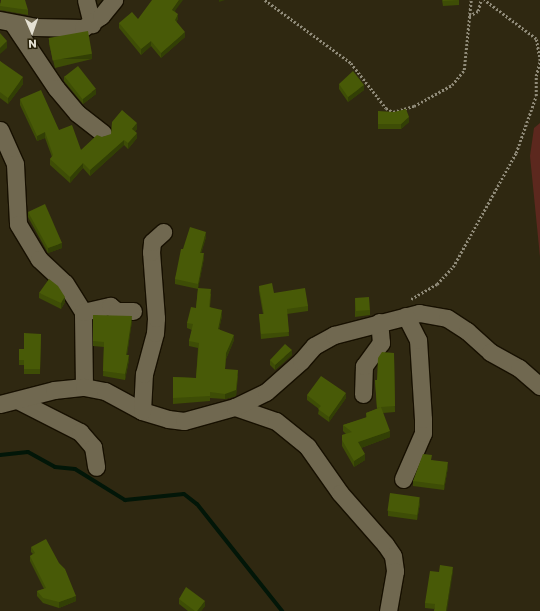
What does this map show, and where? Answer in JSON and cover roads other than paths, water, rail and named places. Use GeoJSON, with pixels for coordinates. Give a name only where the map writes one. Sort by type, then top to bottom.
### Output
{"type":"FeatureCollection","features":[{"type":"Feature","properties":{"kind":"street"},"geometry":{"type":"LineString","coordinates":[[86,0],[92,24]]}},
{"type":"Feature","properties":{"kind":"street"},"geometry":{"type":"LineString","coordinates":[[7,22],[68,29],[83,28],[92,24],[114,0]]}},
{"type":"Feature","properties":{"kind":"street"},"geometry":{"type":"LineString","coordinates":[[7,22],[56,88],[77,113],[103,133]]}},
{"type":"Feature","properties":{"kind":"street"},"geometry":{"type":"LineString","coordinates":[[0,130],[15,164],[18,224],[39,259],[65,283],[83,312],[84,388]]}},
{"type":"Feature","properties":{"kind":"street"},"geometry":{"type":"LineString","coordinates":[[142,411],[144,374],[155,333],[156,318],[151,252],[152,242],[163,232]]}},
{"type":"Feature","properties":{"kind":"street"},"geometry":{"type":"LineString","coordinates":[[83,312],[110,306],[117,311],[133,311]]}},
{"type":"Feature","properties":{"kind":"street"},"geometry":{"type":"LineString","coordinates":[[0,404],[54,390],[84,388],[105,391],[142,411],[184,420],[235,407],[266,392],[278,383],[314,346],[334,335],[418,313],[447,318],[467,331],[490,352],[519,368],[540,386]]}},
{"type":"Feature","properties":{"kind":"street"},"geometry":{"type":"LineString","coordinates":[[403,479],[417,447],[423,426],[418,340],[406,316]]}},
{"type":"Feature","properties":{"kind":"street"},"geometry":{"type":"LineString","coordinates":[[363,394],[364,366],[381,344],[379,322]]}},
{"type":"Feature","properties":{"kind":"street"},"geometry":{"type":"LineString","coordinates":[[17,400],[80,432],[93,447],[96,467]]}},
{"type":"Feature","properties":{"kind":"street"},"geometry":{"type":"LineString","coordinates":[[235,407],[276,421],[307,446],[340,493],[386,544],[393,556],[394,571],[388,611]]}},
{"type":"Feature","properties":{"kind":"waterway"},"geometry":{"type":"LineString","coordinates":[[0,455],[28,452],[55,467],[75,469],[125,500],[184,494],[197,504],[282,611]]}}]}
